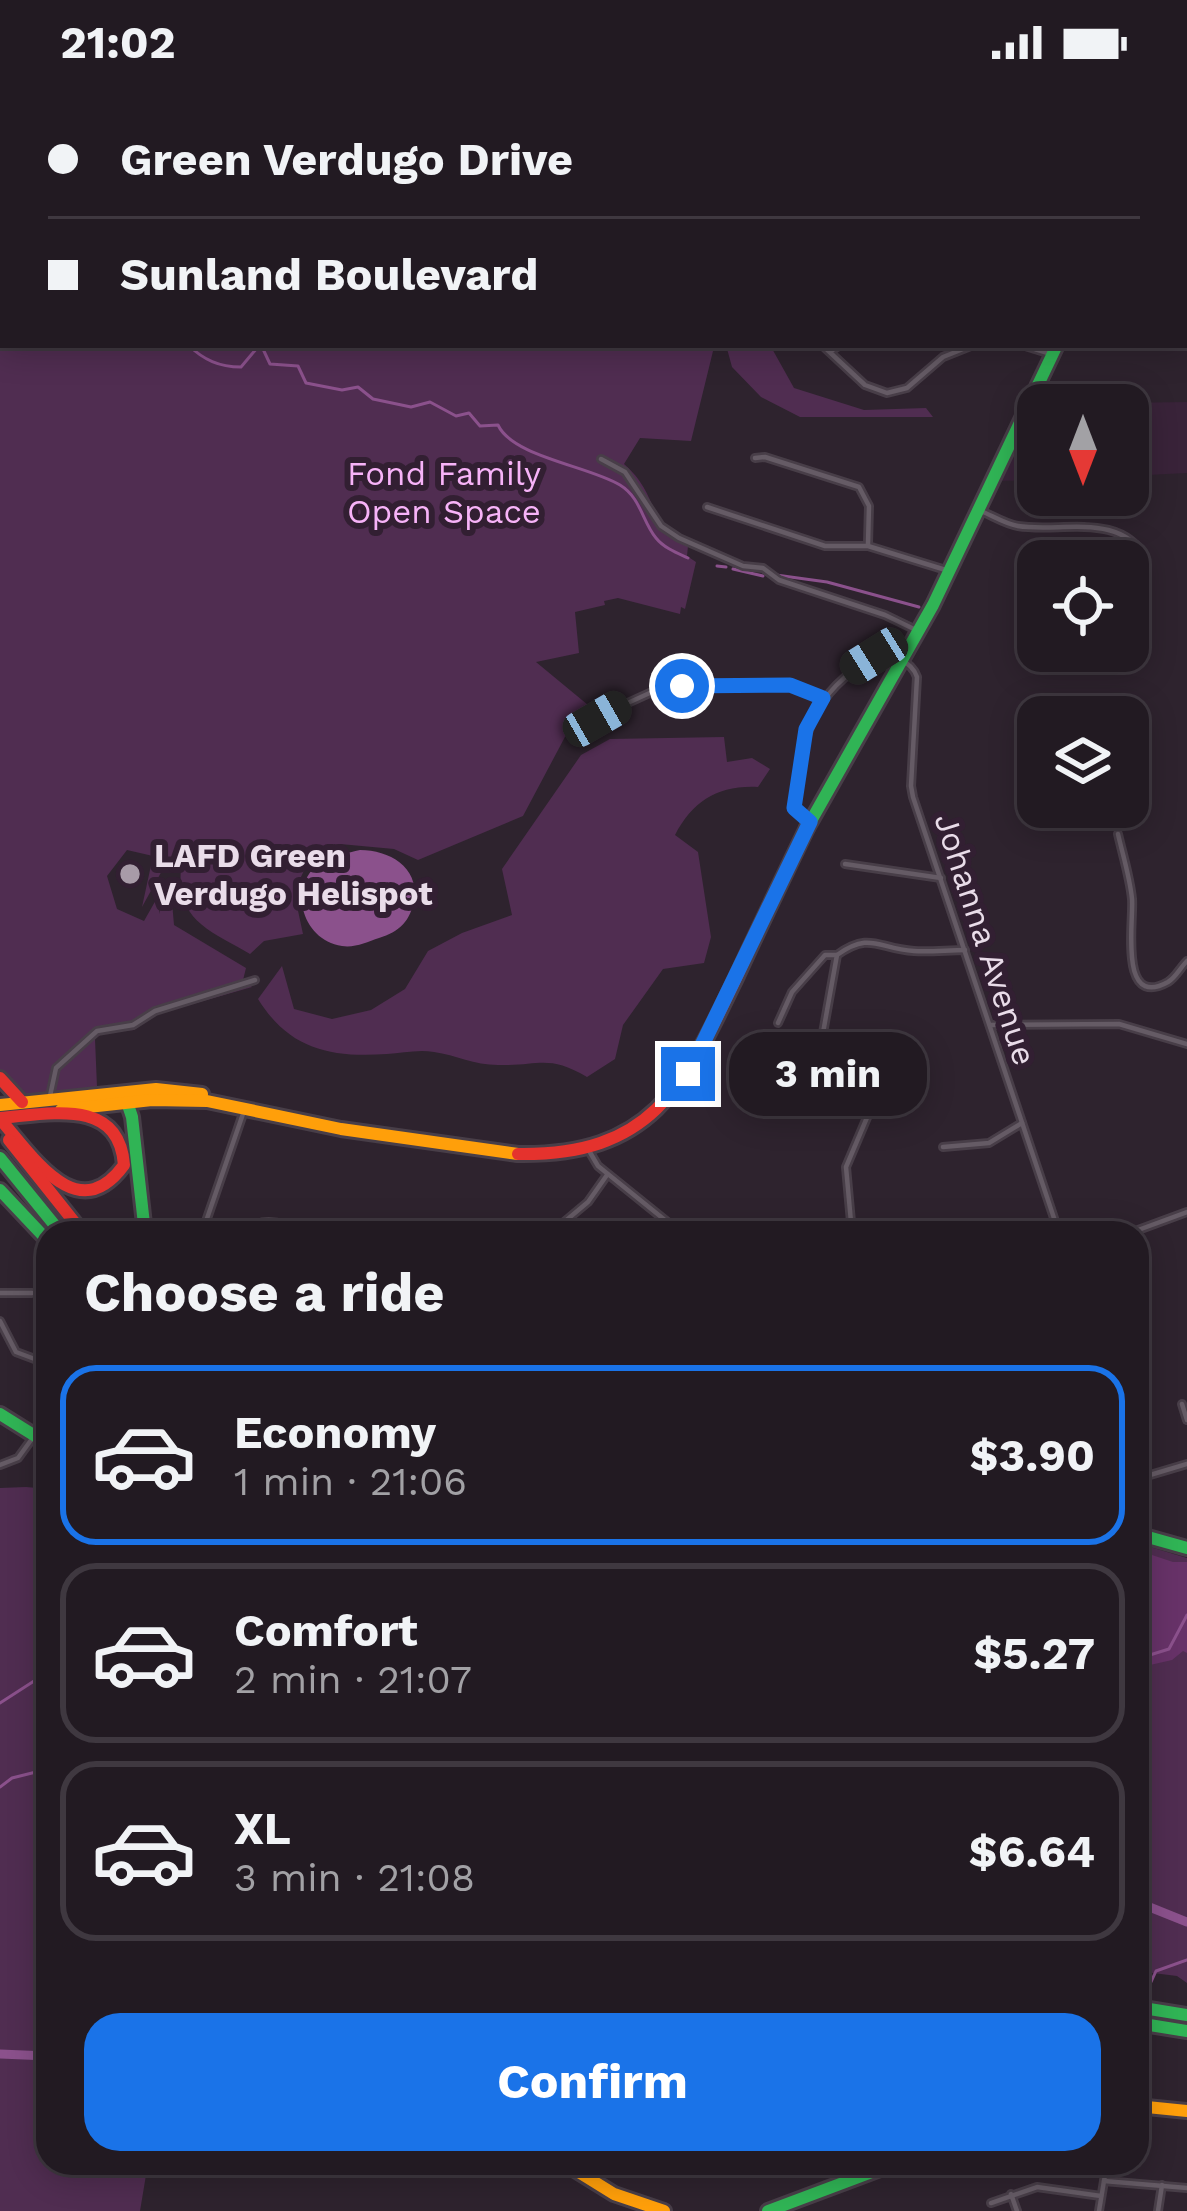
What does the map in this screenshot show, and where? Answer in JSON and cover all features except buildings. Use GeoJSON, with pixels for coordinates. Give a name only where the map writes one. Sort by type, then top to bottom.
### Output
{"type":"FeatureCollection","features":[{"type":"Feature","properties":{"kind":"main road"},"geometry":{"type":"LineString","coordinates":[[0,1105],[172,1089],[289,1119],[510,1157],[548,1157],[588,1149],[641,1122],[688,1074],[810,822],[950,571],[1054,350]]}},
{"type":"Feature","properties":{"kind":"main road"},"geometry":{"type":"LineString","coordinates":[[0,1078],[22,1102]]}},
{"type":"Feature","properties":{"kind":"main road"},"geometry":{"type":"LineString","coordinates":[[114,1094],[128,1102]]}},
{"type":"Feature","properties":{"kind":"main road"},"geometry":{"type":"LineString","coordinates":[[2,1125],[128,1102],[188,1099],[245,1107]]}},
{"type":"Feature","properties":{"kind":"main road"},"geometry":{"type":"LineString","coordinates":[[128,1102],[144,1221]]}},
{"type":"Feature","properties":{"kind":"main road"},"geometry":{"type":"LineString","coordinates":[[71,1115],[104,1120],[122,1138],[124,1165],[105,1188],[75,1191],[56,1180],[2,1125],[71,1115]]}},
{"type":"Feature","properties":{"kind":"main road"},"geometry":{"type":"LineString","coordinates":[[2,1125],[74,1221]]}},
{"type":"Feature","properties":{"kind":"main road"},"geometry":{"type":"LineString","coordinates":[[0,1158],[51,1221]]}},
{"type":"Feature","properties":{"kind":"main road"},"geometry":{"type":"LineString","coordinates":[[0,1190],[36,1228]]}},
{"type":"Feature","properties":{"kind":"main road"},"geometry":{"type":"LineString","coordinates":[[0,1414],[34,1436]]}},
{"type":"Feature","properties":{"kind":"main road"},"geometry":{"type":"LineString","coordinates":[[1149,1537],[1187,1548]]}},
{"type":"Feature","properties":{"kind":"main road"},"geometry":{"type":"LineString","coordinates":[[1149,2009],[1187,2015]]}},
{"type":"Feature","properties":{"kind":"main road"},"geometry":{"type":"LineString","coordinates":[[1149,2025],[1187,2031]]}},
{"type":"Feature","properties":{"kind":"main road"},"geometry":{"type":"LineString","coordinates":[[1149,2107],[1187,2111]]}},
{"type":"Feature","properties":{"kind":"main road"},"geometry":{"type":"LineString","coordinates":[[582,2175],[633,2202],[664,2211]]}},
{"type":"Feature","properties":{"kind":"main road"},"geometry":{"type":"LineString","coordinates":[[768,2211],[864,2175]]}},
{"type":"Feature","properties":{"kind":"street"},"geometry":{"type":"LineString","coordinates":[[825,348],[865,385],[887,393],[908,388],[943,357],[966,348]]}},
{"type":"Feature","properties":{"kind":"street"},"geometry":{"type":"LineString","coordinates":[[830,352],[836,348]]}},
{"type":"Feature","properties":{"kind":"street"},"geometry":{"type":"LineString","coordinates":[[755,458],[859,487],[868,506],[868,546]]}},
{"type":"Feature","properties":{"kind":"street"},"geometry":{"type":"LineString","coordinates":[[602,459],[626,472],[661,526],[679,538],[918,631]]}},
{"type":"Feature","properties":{"kind":"street"},"geometry":{"type":"LineString","coordinates":[[706,507],[825,546],[868,546],[950,571]]}},
{"type":"Feature","properties":{"kind":"street"},"geometry":{"type":"LineString","coordinates":[[976,509],[1016,526],[1108,530],[1129,540]]}},
{"type":"Feature","properties":{"kind":"street"},"geometry":{"type":"LineString","coordinates":[[810,822],[794,808],[806,729],[823,698],[845,674],[874,656],[902,660]]}},
{"type":"Feature","properties":{"kind":"street","name":"Johanna Avenue"},"geometry":{"type":"LineString","coordinates":[[902,660],[917,677],[910,786],[1055,1221]]}},
{"type":"Feature","properties":{"kind":"street"},"geometry":{"type":"LineString","coordinates":[[577,737],[586,722],[664,686],[790,685],[823,698]]}},
{"type":"Feature","properties":{"kind":"street"},"geometry":{"type":"LineString","coordinates":[[1118,835],[1132,898],[1130,963],[1134,974],[1146,984],[1160,985],[1187,962]]}},
{"type":"Feature","properties":{"kind":"street"},"geometry":{"type":"LineString","coordinates":[[845,863],[940,878]]}},
{"type":"Feature","properties":{"kind":"street"},"geometry":{"type":"LineString","coordinates":[[778,1023],[792,992],[825,955],[837,955],[850,945],[872,940],[912,951],[965,950]]}},
{"type":"Feature","properties":{"kind":"street"},"geometry":{"type":"LineString","coordinates":[[821,1044],[837,955]]}},
{"type":"Feature","properties":{"kind":"street"},"geometry":{"type":"LineString","coordinates":[[50,1100],[56,1068],[97,1031],[133,1025],[155,1011],[255,980]]}},
{"type":"Feature","properties":{"kind":"street"},"geometry":{"type":"LineString","coordinates":[[990,1025],[1119,1024],[1187,1044]]}},
{"type":"Feature","properties":{"kind":"street"},"geometry":{"type":"LineString","coordinates":[[851,1221],[846,1167],[877,1094]]}},
{"type":"Feature","properties":{"kind":"street"},"geometry":{"type":"LineString","coordinates":[[206,1221],[245,1107]]}},
{"type":"Feature","properties":{"kind":"street"},"geometry":{"type":"LineString","coordinates":[[943,1147],[989,1143],[1022,1123]]}},
{"type":"Feature","properties":{"kind":"street"},"geometry":{"type":"LineString","coordinates":[[588,1149],[607,1175],[665,1221]]}},
{"type":"Feature","properties":{"kind":"street"},"geometry":{"type":"LineString","coordinates":[[566,1221],[607,1175]]}},
{"type":"Feature","properties":{"kind":"street"},"geometry":{"type":"LineString","coordinates":[[1149,1226],[1187,1212]]}},
{"type":"Feature","properties":{"kind":"street"},"geometry":{"type":"LineString","coordinates":[[0,1293],[32,1293]]}},
{"type":"Feature","properties":{"kind":"street"},"geometry":{"type":"LineString","coordinates":[[0,1321],[15,1352],[36,1360]]}},
{"type":"Feature","properties":{"kind":"street"},"geometry":{"type":"LineString","coordinates":[[1182,1404],[1187,1420]]}},
{"type":"Feature","properties":{"kind":"street"},"geometry":{"type":"LineString","coordinates":[[0,1465],[18,1458],[34,1436]]}},
{"type":"Feature","properties":{"kind":"street"},"geometry":{"type":"LineString","coordinates":[[1149,1475],[1187,1464]]}},
{"type":"Feature","properties":{"kind":"street"},"geometry":{"type":"LineString","coordinates":[[591,2181],[598,2175]]}},
{"type":"Feature","properties":{"kind":"street"},"geometry":{"type":"LineString","coordinates":[[1099,2211],[1105,2175]]}},
{"type":"Feature","properties":{"kind":"street"},"geometry":{"type":"LineString","coordinates":[[1104,2181],[1187,2188]]}},
{"type":"Feature","properties":{"kind":"street"},"geometry":{"type":"LineString","coordinates":[[1158,2211],[1162,2185]]}},
{"type":"Feature","properties":{"kind":"street"},"geometry":{"type":"LineString","coordinates":[[991,2204],[1043,2187],[1101,2196]]}},
{"type":"Feature","properties":{"kind":"street"},"geometry":{"type":"LineString","coordinates":[[1012,2194],[1017,2211]]}},
{"type":"Feature","properties":{"kind":"shaded area"},"geometry":{"type":"Polygon","coordinates":[[[1187,402],[1187,473],[1149,475],[1149,403],[1187,402]]]}},
{"type":"Feature","properties":{"kind":"shaded area"},"geometry":{"type":"Polygon","coordinates":[[[1017,442],[1017,480],[996,481],[1017,442]]]}},
{"type":"Feature","properties":{"kind":"shaded area"},"geometry":{"type":"Polygon","coordinates":[[[360,850],[400,862],[412,878],[414,899],[398,929],[361,944],[342,946],[328,942],[308,922],[302,896],[312,871],[323,861],[360,850]]]}},
{"type":"Feature","properties":{"kind":"shaded area"},"geometry":{"type":"Polygon","coordinates":[[[1149,1554],[1187,1562],[1187,1653],[1149,1665],[1149,1582],[1149,1554]]]}},
{"type":"Feature","properties":{"kind":"green space","name":"Fond Family Open Space"},"geometry":{"type":"Polygon","coordinates":[[[0,348],[714,348],[691,441],[640,438],[624,464],[666,529],[688,546],[687,556],[696,562],[685,609],[681,607],[680,614],[618,598],[575,612],[579,653],[536,662],[588,705],[566,735],[523,816],[418,860],[394,849],[340,844],[307,864],[294,892],[303,934],[264,941],[250,954],[190,913],[181,887],[181,869],[164,867],[142,907],[153,856],[127,850],[107,876],[117,909],[144,921],[161,891],[159,914],[170,879],[174,925],[246,968],[243,980],[252,987],[154,1015],[134,1030],[104,1032],[95,1039],[97,1087],[24,1097],[0,1071],[0,348]]]}},
{"type":"Feature","properties":{"kind":"green space"},"geometry":{"type":"Polygon","coordinates":[[[727,348],[772,348],[794,388],[864,410],[926,408],[933,417],[800,417],[761,397],[732,367],[727,348]]]}},
{"type":"Feature","properties":{"kind":"green space"},"geometry":{"type":"Polygon","coordinates":[[[724,737],[727,762],[752,758],[770,769],[758,787],[719,792],[699,804],[675,835],[698,852],[711,937],[704,963],[663,969],[623,1025],[615,1059],[587,1077],[553,1063],[489,1065],[428,1051],[329,1052],[283,1029],[258,999],[282,966],[294,1009],[332,1019],[371,1010],[405,989],[428,951],[512,915],[502,869],[581,755],[610,739],[724,737]]]}},
{"type":"Feature","properties":{"kind":"green space"},"geometry":{"type":"Polygon","coordinates":[[[0,1488],[36,1488],[36,2175],[146,2175],[140,2211],[0,2211],[0,1488]]]}},
{"type":"Feature","properties":{"kind":"green space"},"geometry":{"type":"Polygon","coordinates":[[[1149,1547],[1187,1558],[1187,1983],[1177,1976],[1149,1972],[1149,1547]]]}},
{"type":"Feature","properties":{"kind":"waterway"},"geometry":{"type":"LineString","coordinates":[[192,348],[212,362],[233,367],[241,367],[257,348]]}},
{"type":"Feature","properties":{"kind":"waterway"},"geometry":{"type":"LineString","coordinates":[[257,348],[263,349],[270,364],[298,366],[306,383],[342,390],[358,387],[373,399],[411,407],[430,402],[456,416],[469,413],[480,426],[498,425],[506,436],[535,453],[620,485],[633,496],[659,542],[688,558]]}},
{"type":"Feature","properties":{"kind":"waterway"},"geometry":{"type":"LineString","coordinates":[[717,566],[726,567]]}},
{"type":"Feature","properties":{"kind":"waterway"},"geometry":{"type":"LineString","coordinates":[[733,569],[763,576]]}},
{"type":"Feature","properties":{"kind":"waterway"},"geometry":{"type":"LineString","coordinates":[[776,575],[827,582],[919,607]]}},
{"type":"Feature","properties":{"kind":"waterway"},"geometry":{"type":"LineString","coordinates":[[1149,1655],[1169,1649],[1187,1615]]}},
{"type":"Feature","properties":{"kind":"waterway"},"geometry":{"type":"LineString","coordinates":[[0,1703],[36,1680]]}},
{"type":"Feature","properties":{"kind":"waterway"},"geometry":{"type":"LineString","coordinates":[[0,1787],[12,1778],[36,1772]]}},
{"type":"Feature","properties":{"kind":"waterway"},"geometry":{"type":"LineString","coordinates":[[1149,1907],[1187,1922]]}},
{"type":"Feature","properties":{"kind":"waterway"},"geometry":{"type":"LineString","coordinates":[[1151,1982],[1156,1971],[1187,1960]]}},
{"type":"Feature","properties":{"kind":"waterway"},"geometry":{"type":"LineString","coordinates":[[0,2054],[36,2056]]}},
{"type":"Feature","properties":{"kind":"traffic: fast"},"geometry":{"type":"LineString","coordinates":[[807,828],[933,605],[1056,348]]}},
{"type":"Feature","properties":{"kind":"traffic: fast"},"geometry":{"type":"LineString","coordinates":[[114,1094],[127,1102],[132,1117],[144,1221]]}},
{"type":"Feature","properties":{"kind":"traffic: fast"},"geometry":{"type":"LineString","coordinates":[[0,1158],[51,1221]]}},
{"type":"Feature","properties":{"kind":"traffic: fast"},"geometry":{"type":"LineString","coordinates":[[0,1190],[36,1228]]}},
{"type":"Feature","properties":{"kind":"traffic: fast"},"geometry":{"type":"LineString","coordinates":[[0,1414],[36,1436]]}},
{"type":"Feature","properties":{"kind":"traffic: fast"},"geometry":{"type":"LineString","coordinates":[[1149,1537],[1187,1548]]}},
{"type":"Feature","properties":{"kind":"traffic: fast"},"geometry":{"type":"LineString","coordinates":[[1149,2009],[1187,2015]]}},
{"type":"Feature","properties":{"kind":"traffic: fast"},"geometry":{"type":"LineString","coordinates":[[1149,2025],[1187,2031]]}},
{"type":"Feature","properties":{"kind":"traffic: fast"},"geometry":{"type":"LineString","coordinates":[[768,2211],[864,2175]]}},
{"type":"Feature","properties":{"kind":"traffic: slow"},"geometry":{"type":"LineString","coordinates":[[0,1105],[156,1089],[202,1094]]}},
{"type":"Feature","properties":{"kind":"traffic: slow"},"geometry":{"type":"LineString","coordinates":[[61,1110],[152,1100],[207,1101],[341,1129],[518,1154]]}},
{"type":"Feature","properties":{"kind":"traffic: slow"},"geometry":{"type":"LineString","coordinates":[[1149,2107],[1187,2111]]}},
{"type":"Feature","properties":{"kind":"traffic: slow"},"geometry":{"type":"LineString","coordinates":[[583,2175],[614,2194],[664,2211]]}},
{"type":"Feature","properties":{"kind":"traffic: jam"},"geometry":{"type":"LineString","coordinates":[[518,1154],[602,1143],[633,1128],[658,1107],[699,1051],[807,828]]}},
{"type":"Feature","properties":{"kind":"traffic: jam"},"geometry":{"type":"LineString","coordinates":[[0,1078],[22,1102]]}},
{"type":"Feature","properties":{"kind":"traffic: jam"},"geometry":{"type":"LineString","coordinates":[[0,1118],[59,1113],[95,1119],[119,1143],[124,1165],[107,1183],[90,1190],[74,1188],[42,1167],[0,1119]]}},
{"type":"Feature","properties":{"kind":"traffic: jam"},"geometry":{"type":"LineString","coordinates":[[9,1140],[73,1221]]}},
{"type":"Feature","properties":{"kind":"place","name":"LAFD Green Verdugo Helispot"},"geometry":{"type":"Point","coordinates":[130,874]}},
{"type":"Feature","properties":{"kind":"route"},"geometry":{"type":"LineString","coordinates":[[682,686],[790,685],[823,698],[806,729],[794,808],[810,822],[688,1074]]}}]}
